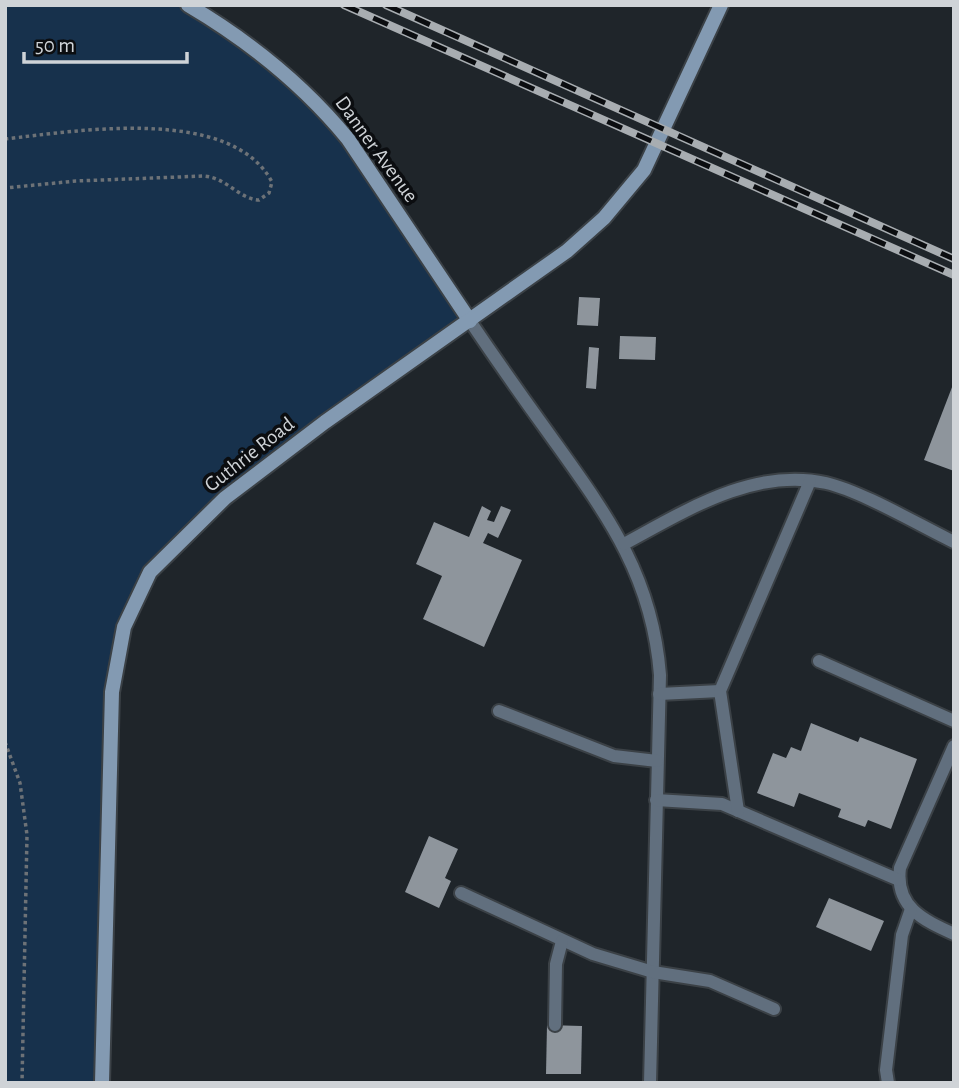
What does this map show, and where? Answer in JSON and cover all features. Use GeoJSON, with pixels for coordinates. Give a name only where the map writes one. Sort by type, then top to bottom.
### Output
{"type":"FeatureCollection","features":[{"type":"Feature","properties":{"kind":"street","name":"Danner Avenue"},"geometry":{"type":"LineString","coordinates":[[188,5],[269,59],[326,111],[348,139],[470,321]]}},
{"type":"Feature","properties":{"kind":"street","name":"Guthrie Road"},"geometry":{"type":"LineString","coordinates":[[102,1083],[112,692],[118,648],[132,606],[150,572],[225,498],[325,422],[566,251],[604,218],[637,180],[721,5]]}},
{"type":"Feature","properties":{"kind":"lane"},"geometry":{"type":"LineString","coordinates":[[470,321],[596,496],[624,544],[654,628],[659,694],[650,1083]]}},
{"type":"Feature","properties":{"kind":"lane"},"geometry":{"type":"LineString","coordinates":[[624,544],[730,491],[765,483],[810,481],[847,492],[954,542]]}},
{"type":"Feature","properties":{"kind":"lane"},"geometry":{"type":"LineString","coordinates":[[738,811],[720,691],[810,481]]}},
{"type":"Feature","properties":{"kind":"lane"},"geometry":{"type":"LineString","coordinates":[[819,661],[954,721]]}},
{"type":"Feature","properties":{"kind":"lane"},"geometry":{"type":"LineString","coordinates":[[659,694],[720,691]]}},
{"type":"Feature","properties":{"kind":"lane"},"geometry":{"type":"LineString","coordinates":[[499,710],[614,756],[657,761]]}},
{"type":"Feature","properties":{"kind":"lane"},"geometry":{"type":"LineString","coordinates":[[954,746],[900,868],[898,880],[903,897],[911,909],[922,919],[954,934]]}},
{"type":"Feature","properties":{"kind":"lane"},"geometry":{"type":"LineString","coordinates":[[656,800],[707,801],[738,811],[898,880]]}},
{"type":"Feature","properties":{"kind":"lane"},"geometry":{"type":"LineString","coordinates":[[461,893],[562,941],[653,972],[710,981],[775,1009]]}},
{"type":"Feature","properties":{"kind":"lane"},"geometry":{"type":"LineString","coordinates":[[888,1083],[886,1070],[902,935],[911,909]]}},
{"type":"Feature","properties":{"kind":"lane"},"geometry":{"type":"LineString","coordinates":[[555,1025],[556,964],[562,941]]}},
{"type":"Feature","properties":{"kind":"path"},"geometry":{"type":"LineString","coordinates":[[5,139],[68,131],[176,128],[200,133],[231,146],[259,165],[272,182],[269,194],[259,200],[247,197],[223,180],[204,176],[76,181],[5,188]]}},
{"type":"Feature","properties":{"kind":"path"},"geometry":{"type":"LineString","coordinates":[[5,742],[20,783],[27,835],[22,1083]]}},
{"type":"Feature","properties":{"kind":"shaded area"},"geometry":{"type":"Polygon","coordinates":[[[5,5],[188,5],[309,94],[470,321],[225,498],[150,572],[118,648],[102,1083],[5,1083],[5,5]]]}},
{"type":"Feature","properties":{"kind":"building"},"geometry":{"type":"Polygon","coordinates":[[[579,297],[600,298],[598,326],[577,325],[579,297]]]}},
{"type":"Feature","properties":{"kind":"building"},"geometry":{"type":"Polygon","coordinates":[[[620,336],[656,337],[655,360],[619,359],[620,336]]]}},
{"type":"Feature","properties":{"kind":"building"},"geometry":{"type":"Polygon","coordinates":[[[589,347],[599,348],[596,389],[586,388],[589,347]]]}},
{"type":"Feature","properties":{"kind":"building"},"geometry":{"type":"Polygon","coordinates":[[[954,382],[954,471],[924,460],[954,382]]]}},
{"type":"Feature","properties":{"kind":"building"},"geometry":{"type":"Polygon","coordinates":[[[482,506],[491,511],[487,520],[494,522],[501,506],[511,510],[498,538],[488,533],[483,543],[522,560],[484,647],[423,619],[442,576],[416,564],[434,522],[469,537],[482,506]]]}},
{"type":"Feature","properties":{"kind":"building"},"geometry":{"type":"Polygon","coordinates":[[[811,723],[858,742],[860,737],[917,759],[891,829],[868,820],[865,827],[838,817],[841,809],[799,793],[794,807],[757,793],[773,753],[786,758],[791,747],[801,751],[811,723]]]}},
{"type":"Feature","properties":{"kind":"building"},"geometry":{"type":"Polygon","coordinates":[[[429,836],[458,849],[445,878],[451,881],[439,908],[405,892],[429,836]]]}},
{"type":"Feature","properties":{"kind":"building"},"geometry":{"type":"Polygon","coordinates":[[[829,898],[884,921],[871,951],[816,927],[829,898]]]}},
{"type":"Feature","properties":{"kind":"building"},"geometry":{"type":"Polygon","coordinates":[[[547,1025],[582,1026],[581,1074],[546,1074],[547,1025]]]}},
{"type":"Feature","properties":{"kind":"railway"},"geometry":{"type":"LineString","coordinates":[[344,5],[954,275]]}},
{"type":"Feature","properties":{"kind":"railway"},"geometry":{"type":"LineString","coordinates":[[386,5],[954,259]]}}]}
